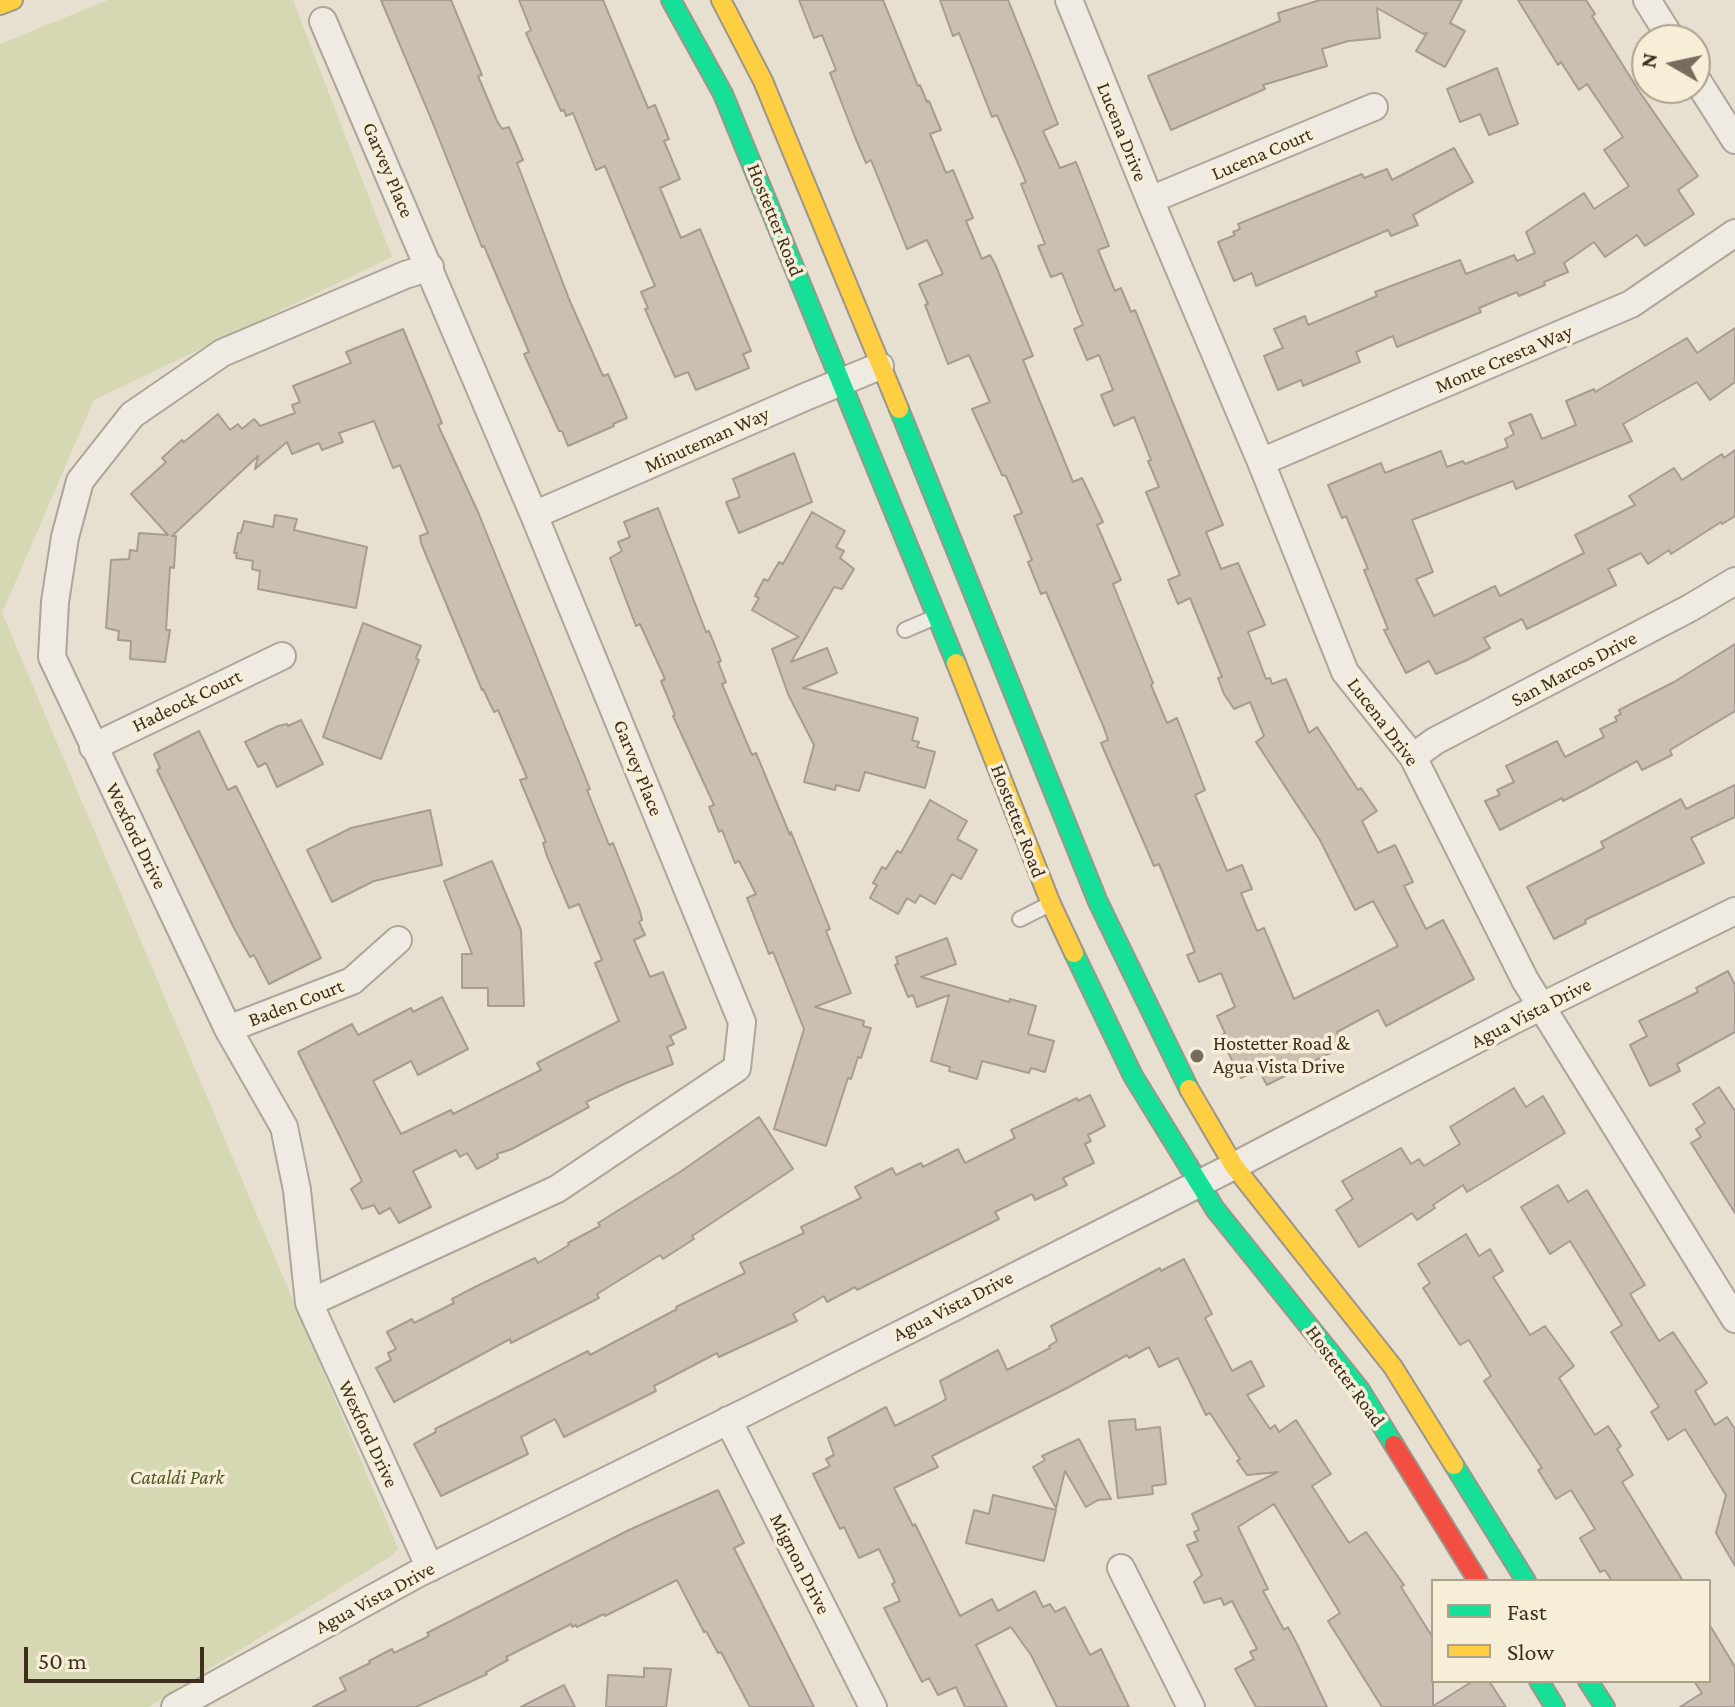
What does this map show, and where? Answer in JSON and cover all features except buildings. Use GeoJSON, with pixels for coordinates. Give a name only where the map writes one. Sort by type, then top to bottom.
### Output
{"type":"FeatureCollection","features":[{"type":"Feature","properties":{"kind":"main road"},"geometry":{"type":"LineString","coordinates":[[0,5],[13,0]]}},
{"type":"Feature","properties":{"kind":"main road","name":"Hostetter Road"},"geometry":{"type":"LineString","coordinates":[[671,0],[723,94],[938,616],[1051,904],[1133,1076],[1215,1209],[1360,1390],[1477,1579]]}},
{"type":"Feature","properties":{"kind":"main road","name":"Hostetter Road"},"geometry":{"type":"LineString","coordinates":[[721,0],[763,81],[1098,902],[1177,1069],[1234,1166],[1393,1367],[1525,1579]]}},
{"type":"Feature","properties":{"kind":"main road"},"geometry":{"type":"LineString","coordinates":[[1540,1683],[1555,1707]]}},
{"type":"Feature","properties":{"kind":"main road"},"geometry":{"type":"LineString","coordinates":[[1589,1683],[1605,1707]]}},
{"type":"Feature","properties":{"kind":"street","name":"Lucena Drive"},"geometry":{"type":"LineString","coordinates":[[1069,0],[1345,672],[1413,757],[1541,1007],[1735,1319]]}},
{"type":"Feature","properties":{"kind":"street"},"geometry":{"type":"LineString","coordinates":[[1647,0],[1662,24]]}},
{"type":"Feature","properties":{"kind":"street","name":"Garvey Place"},"geometry":{"type":"LineString","coordinates":[[309,1303],[557,1189],[737,1068],[742,1022],[534,515],[323,21]]}},
{"type":"Feature","properties":{"kind":"street"},"geometry":{"type":"LineString","coordinates":[[1711,102],[1735,140]]}},
{"type":"Feature","properties":{"kind":"street","name":"Lucena Court"},"geometry":{"type":"LineString","coordinates":[[1150,200],[1374,107]]}},
{"type":"Feature","properties":{"kind":"street","name":"Monte Cresta Way"},"geometry":{"type":"LineString","coordinates":[[1261,462],[1631,304],[1735,233]]}},
{"type":"Feature","properties":{"kind":"street","name":"Wexford Drive"},"geometry":{"type":"LineString","coordinates":[[430,267],[222,353],[132,415],[80,481],[65,537],[52,657],[228,1029],[284,1127],[297,1190],[309,1303],[430,1568]]}},
{"type":"Feature","properties":{"kind":"street","name":"Minuteman Way"},"geometry":{"type":"LineString","coordinates":[[534,515],[880,366]]}},
{"type":"Feature","properties":{"kind":"street","name":"San Marcos Drive"},"geometry":{"type":"LineString","coordinates":[[1413,757],[1435,741],[1690,608],[1735,581]]}},
{"type":"Feature","properties":{"kind":"street","name":"Hadeock Court"},"geometry":{"type":"LineString","coordinates":[[93,747],[282,656]]}},
{"type":"Feature","properties":{"kind":"street","name":"Agua Vista Drive"},"geometry":{"type":"LineString","coordinates":[[175,1707],[430,1568],[1234,1166],[1541,1007],[1735,911]]}},
{"type":"Feature","properties":{"kind":"street","name":"Baden Court"},"geometry":{"type":"LineString","coordinates":[[228,1029],[352,981],[398,940]]}},
{"type":"Feature","properties":{"kind":"street","name":"Mignon Drive"},"geometry":{"type":"LineString","coordinates":[[728,1420],[873,1707]]}},
{"type":"Feature","properties":{"kind":"street"},"geometry":{"type":"LineString","coordinates":[[1121,1568],[1191,1707]]}},
{"type":"Feature","properties":{"kind":"lane"},"geometry":{"type":"LineString","coordinates":[[905,630],[938,616]]}},
{"type":"Feature","properties":{"kind":"lane"},"geometry":{"type":"LineString","coordinates":[[1020,919],[1051,904]]}},
{"type":"Feature","properties":{"kind":"green space","name":"Cataldi Park"},"geometry":{"type":"Polygon","coordinates":[[[108,0],[293,0],[392,257],[94,400],[2,613],[398,1548],[393,1555],[148,1707],[0,1707],[0,44],[108,0]]]}},
{"type":"Feature","properties":{"kind":"traffic: fast"},"geometry":{"type":"LineString","coordinates":[[671,0],[723,94],[956,663]]}},
{"type":"Feature","properties":{"kind":"traffic: fast"},"geometry":{"type":"LineString","coordinates":[[899,409],[1098,902],[1189,1089]]}},
{"type":"Feature","properties":{"kind":"traffic: fast"},"geometry":{"type":"LineString","coordinates":[[1074,953],[1133,1076],[1215,1209],[1360,1390],[1394,1445]]}},
{"type":"Feature","properties":{"kind":"traffic: fast"},"geometry":{"type":"LineString","coordinates":[[1454,1465],[1525,1579]]}},
{"type":"Feature","properties":{"kind":"traffic: fast"},"geometry":{"type":"LineString","coordinates":[[1540,1683],[1555,1707]]}},
{"type":"Feature","properties":{"kind":"traffic: fast"},"geometry":{"type":"LineString","coordinates":[[1589,1683],[1605,1707]]}},
{"type":"Feature","properties":{"kind":"traffic: slow"},"geometry":{"type":"LineString","coordinates":[[0,5],[13,0]]}},
{"type":"Feature","properties":{"kind":"traffic: slow"},"geometry":{"type":"LineString","coordinates":[[721,0],[763,81],[899,409]]}},
{"type":"Feature","properties":{"kind":"traffic: slow"},"geometry":{"type":"LineString","coordinates":[[956,663],[1051,904],[1074,953]]}},
{"type":"Feature","properties":{"kind":"traffic: slow"},"geometry":{"type":"LineString","coordinates":[[1189,1089],[1234,1166],[1393,1367],[1454,1465]]}},
{"type":"Feature","properties":{"kind":"traffic: jam"},"geometry":{"type":"LineString","coordinates":[[1394,1445],[1477,1579]]}},
{"type":"Feature","properties":{"kind":"place","name":"Hostetter Road & Agua Vista Drive"},"geometry":{"type":"Point","coordinates":[1197,1056]}}]}
